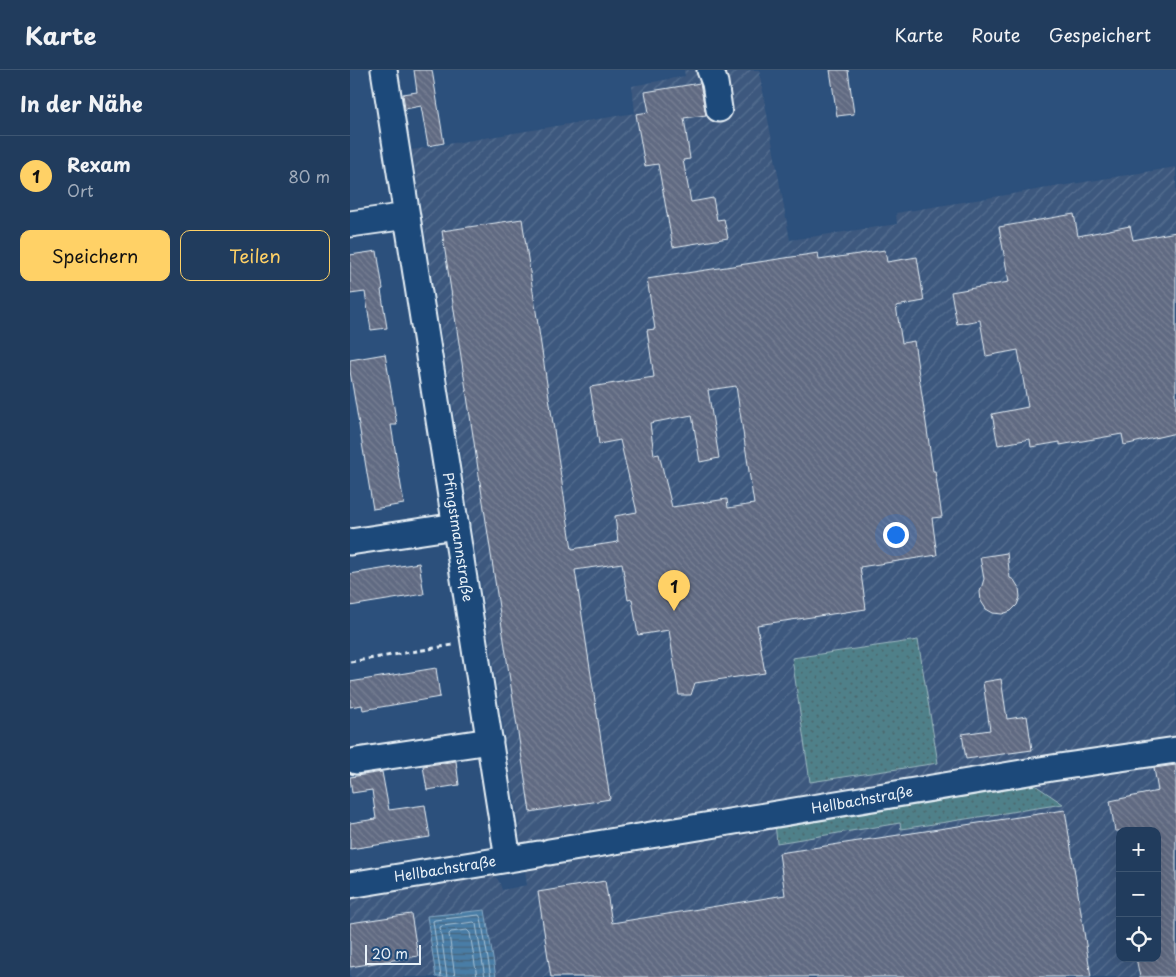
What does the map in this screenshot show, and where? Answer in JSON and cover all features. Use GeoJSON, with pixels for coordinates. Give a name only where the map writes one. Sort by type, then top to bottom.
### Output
{"type":"FeatureCollection","features":[{"type":"Feature","properties":{"kind":"street","name":"Pfingstmannstraße"},"geometry":{"type":"LineString","coordinates":[[384,70],[508,859]]}},
{"type":"Feature","properties":{"kind":"street"},"geometry":{"type":"LineString","coordinates":[[710,70],[715,83],[719,109]]}},
{"type":"Feature","properties":{"kind":"street"},"geometry":{"type":"LineString","coordinates":[[350,224],[407,216]]}},
{"type":"Feature","properties":{"kind":"street"},"geometry":{"type":"LineString","coordinates":[[350,542],[456,526]]}},
{"type":"Feature","properties":{"kind":"street"},"geometry":{"type":"LineString","coordinates":[[356,761],[490,741]]}},
{"type":"Feature","properties":{"kind":"street","name":"Hellbachstraße"},"geometry":{"type":"LineString","coordinates":[[350,885],[1052,768],[1176,750]]}},
{"type":"Feature","properties":{"kind":"path"},"geometry":{"type":"LineString","coordinates":[[350,662],[474,642]]}},
{"type":"Feature","properties":{"kind":"shaded area"},"geometry":{"type":"Polygon","coordinates":[[[684,70],[759,70],[790,240],[897,224],[896,213],[1176,167],[1176,977],[350,977],[350,897],[484,874],[494,875],[499,881],[502,890],[527,885],[412,150],[635,113],[632,86],[685,76],[684,70]]]}},
{"type":"Feature","properties":{"kind":"green space"},"geometry":{"type":"Polygon","coordinates":[[[918,640],[938,763],[810,782],[792,658],[918,640]]]}},
{"type":"Feature","properties":{"kind":"green space"},"geometry":{"type":"Polygon","coordinates":[[[1032,783],[1063,804],[901,829],[900,823],[777,843],[775,823],[1032,783]]]}},
{"type":"Feature","properties":{"kind":"water"},"geometry":{"type":"Polygon","coordinates":[[[485,910],[496,977],[436,977],[427,916],[485,910]]]}},
{"type":"Feature","properties":{"kind":"building"},"geometry":{"type":"Polygon","coordinates":[[[414,70],[432,70],[444,143],[428,146],[421,106],[405,109],[403,94],[417,92],[414,70]]]}},
{"type":"Feature","properties":{"kind":"building"},"geometry":{"type":"Polygon","coordinates":[[[830,70],[848,70],[854,114],[837,116],[830,70]]]}},
{"type":"Feature","properties":{"kind":"building"},"geometry":{"type":"Polygon","coordinates":[[[700,83],[706,115],[684,118],[690,159],[683,160],[691,202],[713,198],[717,220],[724,219],[728,238],[673,247],[658,164],[645,166],[636,114],[649,112],[645,92],[700,83]]]}},
{"type":"Feature","properties":{"kind":"building"},"geometry":{"type":"Polygon","coordinates":[[[1074,214],[1078,236],[1130,226],[1133,240],[1176,232],[1176,433],[1124,445],[1122,434],[1060,445],[1060,442],[1031,447],[1030,439],[998,445],[992,414],[1028,407],[1018,350],[986,356],[980,320],[957,324],[951,292],[1009,282],[999,227],[1074,214]]]}},
{"type":"Feature","properties":{"kind":"building"},"geometry":{"type":"Polygon","coordinates":[[[522,219],[572,549],[618,542],[615,516],[637,512],[620,440],[599,444],[590,387],[654,377],[647,330],[655,329],[647,279],[818,253],[819,260],[885,250],[887,262],[917,257],[924,301],[896,306],[902,343],[914,341],[933,471],[935,471],[942,517],[932,518],[937,555],[860,567],[866,609],[757,625],[765,673],[695,683],[691,695],[679,695],[669,630],[638,635],[632,599],[628,600],[622,563],[575,570],[610,799],[530,812],[442,231],[522,219]],[[736,386],[708,390],[719,458],[700,462],[692,415],[650,423],[654,455],[659,454],[672,507],[727,499],[728,508],[754,504],[736,386]]]}},
{"type":"Feature","properties":{"kind":"building"},"geometry":{"type":"Polygon","coordinates":[[[377,251],[387,328],[371,330],[365,292],[350,294],[350,255],[377,251]]]}},
{"type":"Feature","properties":{"kind":"building"},"geometry":{"type":"Polygon","coordinates":[[[385,354],[397,425],[391,425],[404,504],[373,509],[350,371],[350,360],[385,354]]]}},
{"type":"Feature","properties":{"kind":"building"},"geometry":{"type":"Polygon","coordinates":[[[1007,553],[1010,578],[1014,580],[1019,588],[1020,597],[1017,605],[1011,611],[1002,614],[993,613],[986,609],[981,601],[980,592],[984,579],[980,557],[1007,553]]]}},
{"type":"Feature","properties":{"kind":"building"},"geometry":{"type":"Polygon","coordinates":[[[419,563],[424,594],[350,606],[350,574],[419,563]]]}},
{"type":"Feature","properties":{"kind":"building"},"geometry":{"type":"Polygon","coordinates":[[[436,668],[440,697],[363,710],[362,705],[350,707],[350,682],[436,668]]]}},
{"type":"Feature","properties":{"kind":"building"},"geometry":{"type":"Polygon","coordinates":[[[1001,679],[1007,719],[1027,716],[1032,750],[966,759],[962,734],[990,730],[983,682],[1001,679]]]}},
{"type":"Feature","properties":{"kind":"building"},"geometry":{"type":"Polygon","coordinates":[[[456,761],[459,785],[427,790],[423,766],[456,761]]]}},
{"type":"Feature","properties":{"kind":"building"},"geometry":{"type":"Polygon","coordinates":[[[1176,765],[1176,977],[1140,977],[1137,962],[1161,962],[1161,827],[1116,827],[1115,831],[1110,801],[1158,791],[1154,768],[1176,765]]]}},
{"type":"Feature","properties":{"kind":"building"},"geometry":{"type":"Polygon","coordinates":[[[382,772],[389,810],[425,805],[430,837],[350,849],[350,823],[376,819],[372,790],[352,793],[350,777],[382,772]]]}},
{"type":"Feature","properties":{"kind":"building"},"geometry":{"type":"Polygon","coordinates":[[[1065,810],[1091,977],[551,977],[538,892],[605,881],[612,923],[785,895],[779,853],[1065,810]]]}},
{"type":"Feature","properties":{"kind":"building"},"geometry":{"type":"Polygon","coordinates":[[[411,914],[418,956],[350,967],[350,923],[411,914]]]}},
{"type":"Feature","properties":{"kind":"place","name":"Rexam"},"geometry":{"type":"Point","coordinates":[674,611]}}]}
